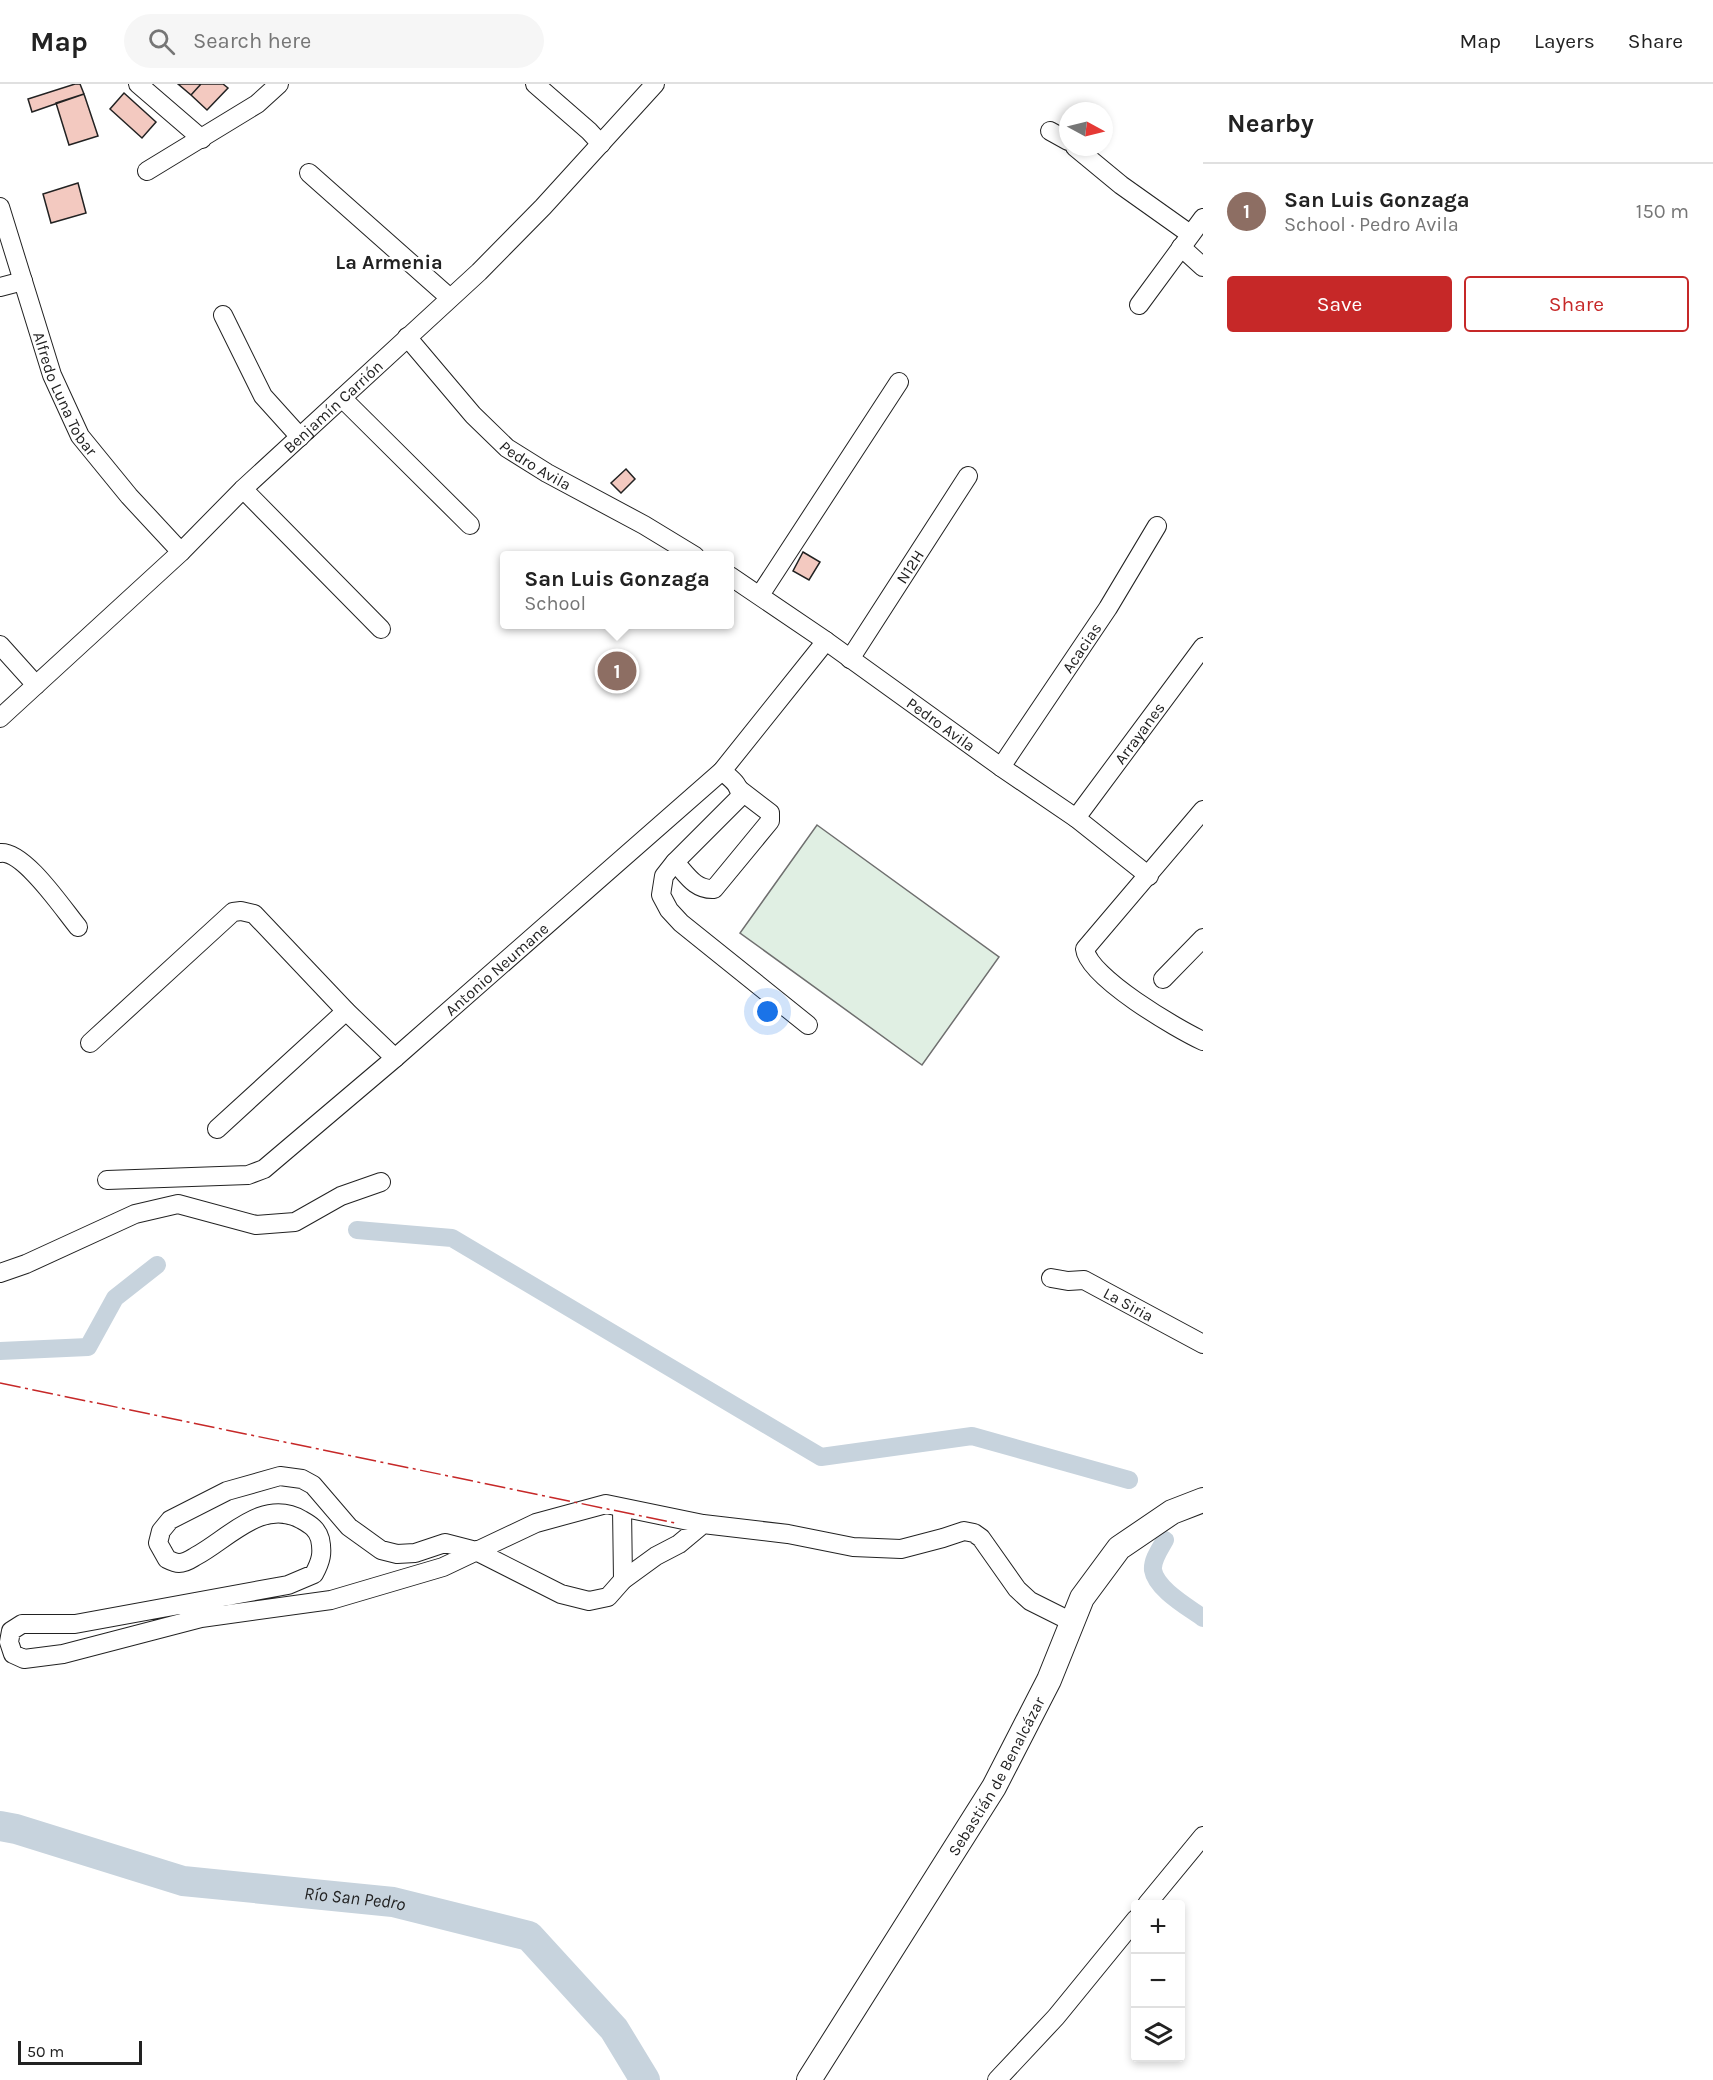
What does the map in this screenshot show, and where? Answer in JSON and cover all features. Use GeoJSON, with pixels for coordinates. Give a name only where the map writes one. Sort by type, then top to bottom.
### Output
{"type":"FeatureCollection","features":[{"type":"Feature","properties":{"kind":"main road","name":"Sebastián de Benalcázar"},"geometry":{"type":"LineString","coordinates":[[809,2080],[994,1787],[1049,1680],[1082,1598],[1119,1548],[1172,1512],[1203,1500]]}},
{"type":"Feature","properties":{"kind":"street"},"geometry":{"type":"LineString","coordinates":[[138,84],[202,139]]}},
{"type":"Feature","properties":{"kind":"street"},"geometry":{"type":"LineString","coordinates":[[147,171],[257,105],[279,84]]}},
{"type":"Feature","properties":{"kind":"street"},"geometry":{"type":"LineString","coordinates":[[535,84],[601,144]]}},
{"type":"Feature","properties":{"kind":"street","name":"Benjamín Carrión"},"geometry":{"type":"LineString","coordinates":[[0,718],[181,552],[243,489],[503,248],[655,84]]}},
{"type":"Feature","properties":{"kind":"street"},"geometry":{"type":"LineString","coordinates":[[1050,131],[1059,136]]}},
{"type":"Feature","properties":{"kind":"street"},"geometry":{"type":"LineString","coordinates":[[1086,156],[1185,241],[1203,267]]}},
{"type":"Feature","properties":{"kind":"street"},"geometry":{"type":"LineString","coordinates":[[309,173],[450,298]]}},
{"type":"Feature","properties":{"kind":"street","name":"Alfredo Luna Tobar"},"geometry":{"type":"LineString","coordinates":[[0,207],[52,375],[80,436],[129,496],[181,552]]}},
{"type":"Feature","properties":{"kind":"street"},"geometry":{"type":"LineString","coordinates":[[1139,305],[1203,218]]}},
{"type":"Feature","properties":{"kind":"street"},"geometry":{"type":"LineString","coordinates":[[0,287],[23,281]]}},
{"type":"Feature","properties":{"kind":"street"},"geometry":{"type":"LineString","coordinates":[[223,315],[263,396],[300,437]]}},
{"type":"Feature","properties":{"kind":"street","name":"Pedro Avila"},"geometry":{"type":"LineString","coordinates":[[407,337],[473,415],[507,448],[547,473],[688,551]]}},
{"type":"Feature","properties":{"kind":"street"},"geometry":{"type":"LineString","coordinates":[[760,595],[899,382]]}},
{"type":"Feature","properties":{"kind":"street"},"geometry":{"type":"LineString","coordinates":[[342,398],[470,525]]}},
{"type":"Feature","properties":{"kind":"street","name":"N12H"},"geometry":{"type":"LineString","coordinates":[[850,659],[968,476]]}},
{"type":"Feature","properties":{"kind":"street"},"geometry":{"type":"LineString","coordinates":[[243,489],[381,629]]}},
{"type":"Feature","properties":{"kind":"street","name":"Acacias"},"geometry":{"type":"LineString","coordinates":[[1001,767],[1108,608],[1157,526]]}},
{"type":"Feature","properties":{"kind":"street","name":"Pedro Avila"},"geometry":{"type":"LineString","coordinates":[[734,579],[826,641],[1076,818],[1149,876]]}},
{"type":"Feature","properties":{"kind":"street","name":"Antonio Neumane"},"geometry":{"type":"LineString","coordinates":[[107,1180],[248,1175],[264,1169],[395,1058],[722,771],[826,641]]}},
{"type":"Feature","properties":{"kind":"street"},"geometry":{"type":"LineString","coordinates":[[0,645],[36,685]]}},
{"type":"Feature","properties":{"kind":"street","name":"Arrayanes"},"geometry":{"type":"LineString","coordinates":[[1076,818],[1203,647]]}},
{"type":"Feature","properties":{"kind":"street"},"geometry":{"type":"LineString","coordinates":[[675,862],[695,885],[714,889],[770,821],[770,813],[740,790],[736,783],[722,771]]}},
{"type":"Feature","properties":{"kind":"street"},"geometry":{"type":"LineString","coordinates":[[740,790],[740,797],[664,876],[661,895],[669,910],[681,923],[808,1025]]}},
{"type":"Feature","properties":{"kind":"street"},"geometry":{"type":"LineString","coordinates":[[1203,810],[1085,949],[1086,957],[1114,985],[1142,1006],[1203,1041]]}},
{"type":"Feature","properties":{"kind":"street"},"geometry":{"type":"LineString","coordinates":[[0,853],[6,852],[30,867],[78,927]]}},
{"type":"Feature","properties":{"kind":"street"},"geometry":{"type":"LineString","coordinates":[[90,1043],[233,912],[241,910],[254,914],[346,1011],[395,1058]]}},
{"type":"Feature","properties":{"kind":"street"},"geometry":{"type":"LineString","coordinates":[[1163,979],[1203,938]]}},
{"type":"Feature","properties":{"kind":"street"},"geometry":{"type":"LineString","coordinates":[[217,1129],[346,1011]]}},
{"type":"Feature","properties":{"kind":"street"},"geometry":{"type":"LineString","coordinates":[[0,1273],[26,1264],[135,1214],[178,1204],[256,1225],[295,1222],[341,1197],[381,1182]]}},
{"type":"Feature","properties":{"kind":"street","name":"La Siria"},"geometry":{"type":"LineString","coordinates":[[1052,1278],[1068,1281],[1084,1280],[1203,1344]]}},
{"type":"Feature","properties":{"kind":"street"},"geometry":{"type":"LineString","coordinates":[[703,1524],[680,1544],[656,1556],[623,1580],[608,1597],[589,1601],[561,1594],[476,1551],[445,1543],[415,1553],[397,1554],[381,1550],[349,1527],[313,1485],[302,1479],[280,1476],[226,1491],[170,1520],[161,1531],[159,1544],[166,1559],[177,1564],[203,1552],[238,1526],[273,1513],[290,1513],[316,1530],[322,1559],[314,1574],[288,1585],[75,1624],[22,1624],[11,1630],[9,1642],[13,1654],[24,1659],[63,1654],[201,1618],[331,1600],[443,1567],[476,1551],[536,1522],[606,1504],[703,1524],[788,1534],[854,1547],[900,1549],[964,1531],[974,1533],[981,1539],[1017,1589],[1030,1601],[1072,1622]]}},
{"type":"Feature","properties":{"kind":"street"},"geometry":{"type":"LineString","coordinates":[[622,1508],[623,1580]]}},
{"type":"Feature","properties":{"kind":"street"},"geometry":{"type":"LineString","coordinates":[[1152,1900],[1203,1836]]}},
{"type":"Feature","properties":{"kind":"street"},"geometry":{"type":"LineString","coordinates":[[997,2080],[1056,2017],[1131,1925]]}},
{"type":"Feature","properties":{"kind":"green space"},"geometry":{"type":"Polygon","coordinates":[[[817,825],[999,957],[922,1065],[740,933],[817,825]]]}},
{"type":"Feature","properties":{"kind":"building"},"geometry":{"type":"Polygon","coordinates":[[[80,84],[84,94],[32,112],[28,99],[80,84]]]}},
{"type":"Feature","properties":{"kind":"building"},"geometry":{"type":"Polygon","coordinates":[[[178,84],[201,84],[191,95],[178,84]]]}},
{"type":"Feature","properties":{"kind":"building"},"geometry":{"type":"Polygon","coordinates":[[[201,84],[223,84],[228,88],[207,110],[191,95],[201,84]]]}},
{"type":"Feature","properties":{"kind":"building"},"geometry":{"type":"Polygon","coordinates":[[[124,93],[156,122],[142,138],[110,109],[124,93]]]}},
{"type":"Feature","properties":{"kind":"building"},"geometry":{"type":"Polygon","coordinates":[[[84,94],[98,136],[69,145],[56,103],[84,94]]]}},
{"type":"Feature","properties":{"kind":"building"},"geometry":{"type":"Polygon","coordinates":[[[78,183],[86,213],[51,223],[43,194],[78,183]]]}},
{"type":"Feature","properties":{"kind":"building"},"geometry":{"type":"Polygon","coordinates":[[[626,469],[635,479],[621,493],[611,483],[626,469]]]}},
{"type":"Feature","properties":{"kind":"building"},"geometry":{"type":"Polygon","coordinates":[[[803,552],[820,562],[809,580],[793,571],[803,552]]]}},
{"type":"Feature","properties":{"kind":"waterway"},"geometry":{"type":"LineString","coordinates":[[357,1230],[452,1238],[821,1457],[972,1436],[1129,1480]]}},
{"type":"Feature","properties":{"kind":"waterway"},"geometry":{"type":"LineString","coordinates":[[0,1351],[88,1347],[115,1298],[157,1265]]}},
{"type":"Feature","properties":{"kind":"waterway"},"geometry":{"type":"LineString","coordinates":[[1165,1540],[1154,1562],[1155,1577],[1166,1591],[1203,1618]]}},
{"type":"Feature","properties":{"kind":"waterway","name":"Río San Pedro"},"geometry":{"type":"LineString","coordinates":[[0,1826],[183,1881],[393,1902],[529,1936],[614,2029],[645,2080]]}},
{"type":"Feature","properties":{"kind":"power"},"geometry":{"type":"LineString","coordinates":[[0,1383],[675,1523]]}},
{"type":"Feature","properties":{"kind":"place","name":"San Luis Gonzaga"},"geometry":{"type":"Point","coordinates":[617,671]}},
{"type":"Feature","properties":{"kind":"district","name":"La Armenia"},"geometry":{"type":"Point","coordinates":[389,262]}}]}
